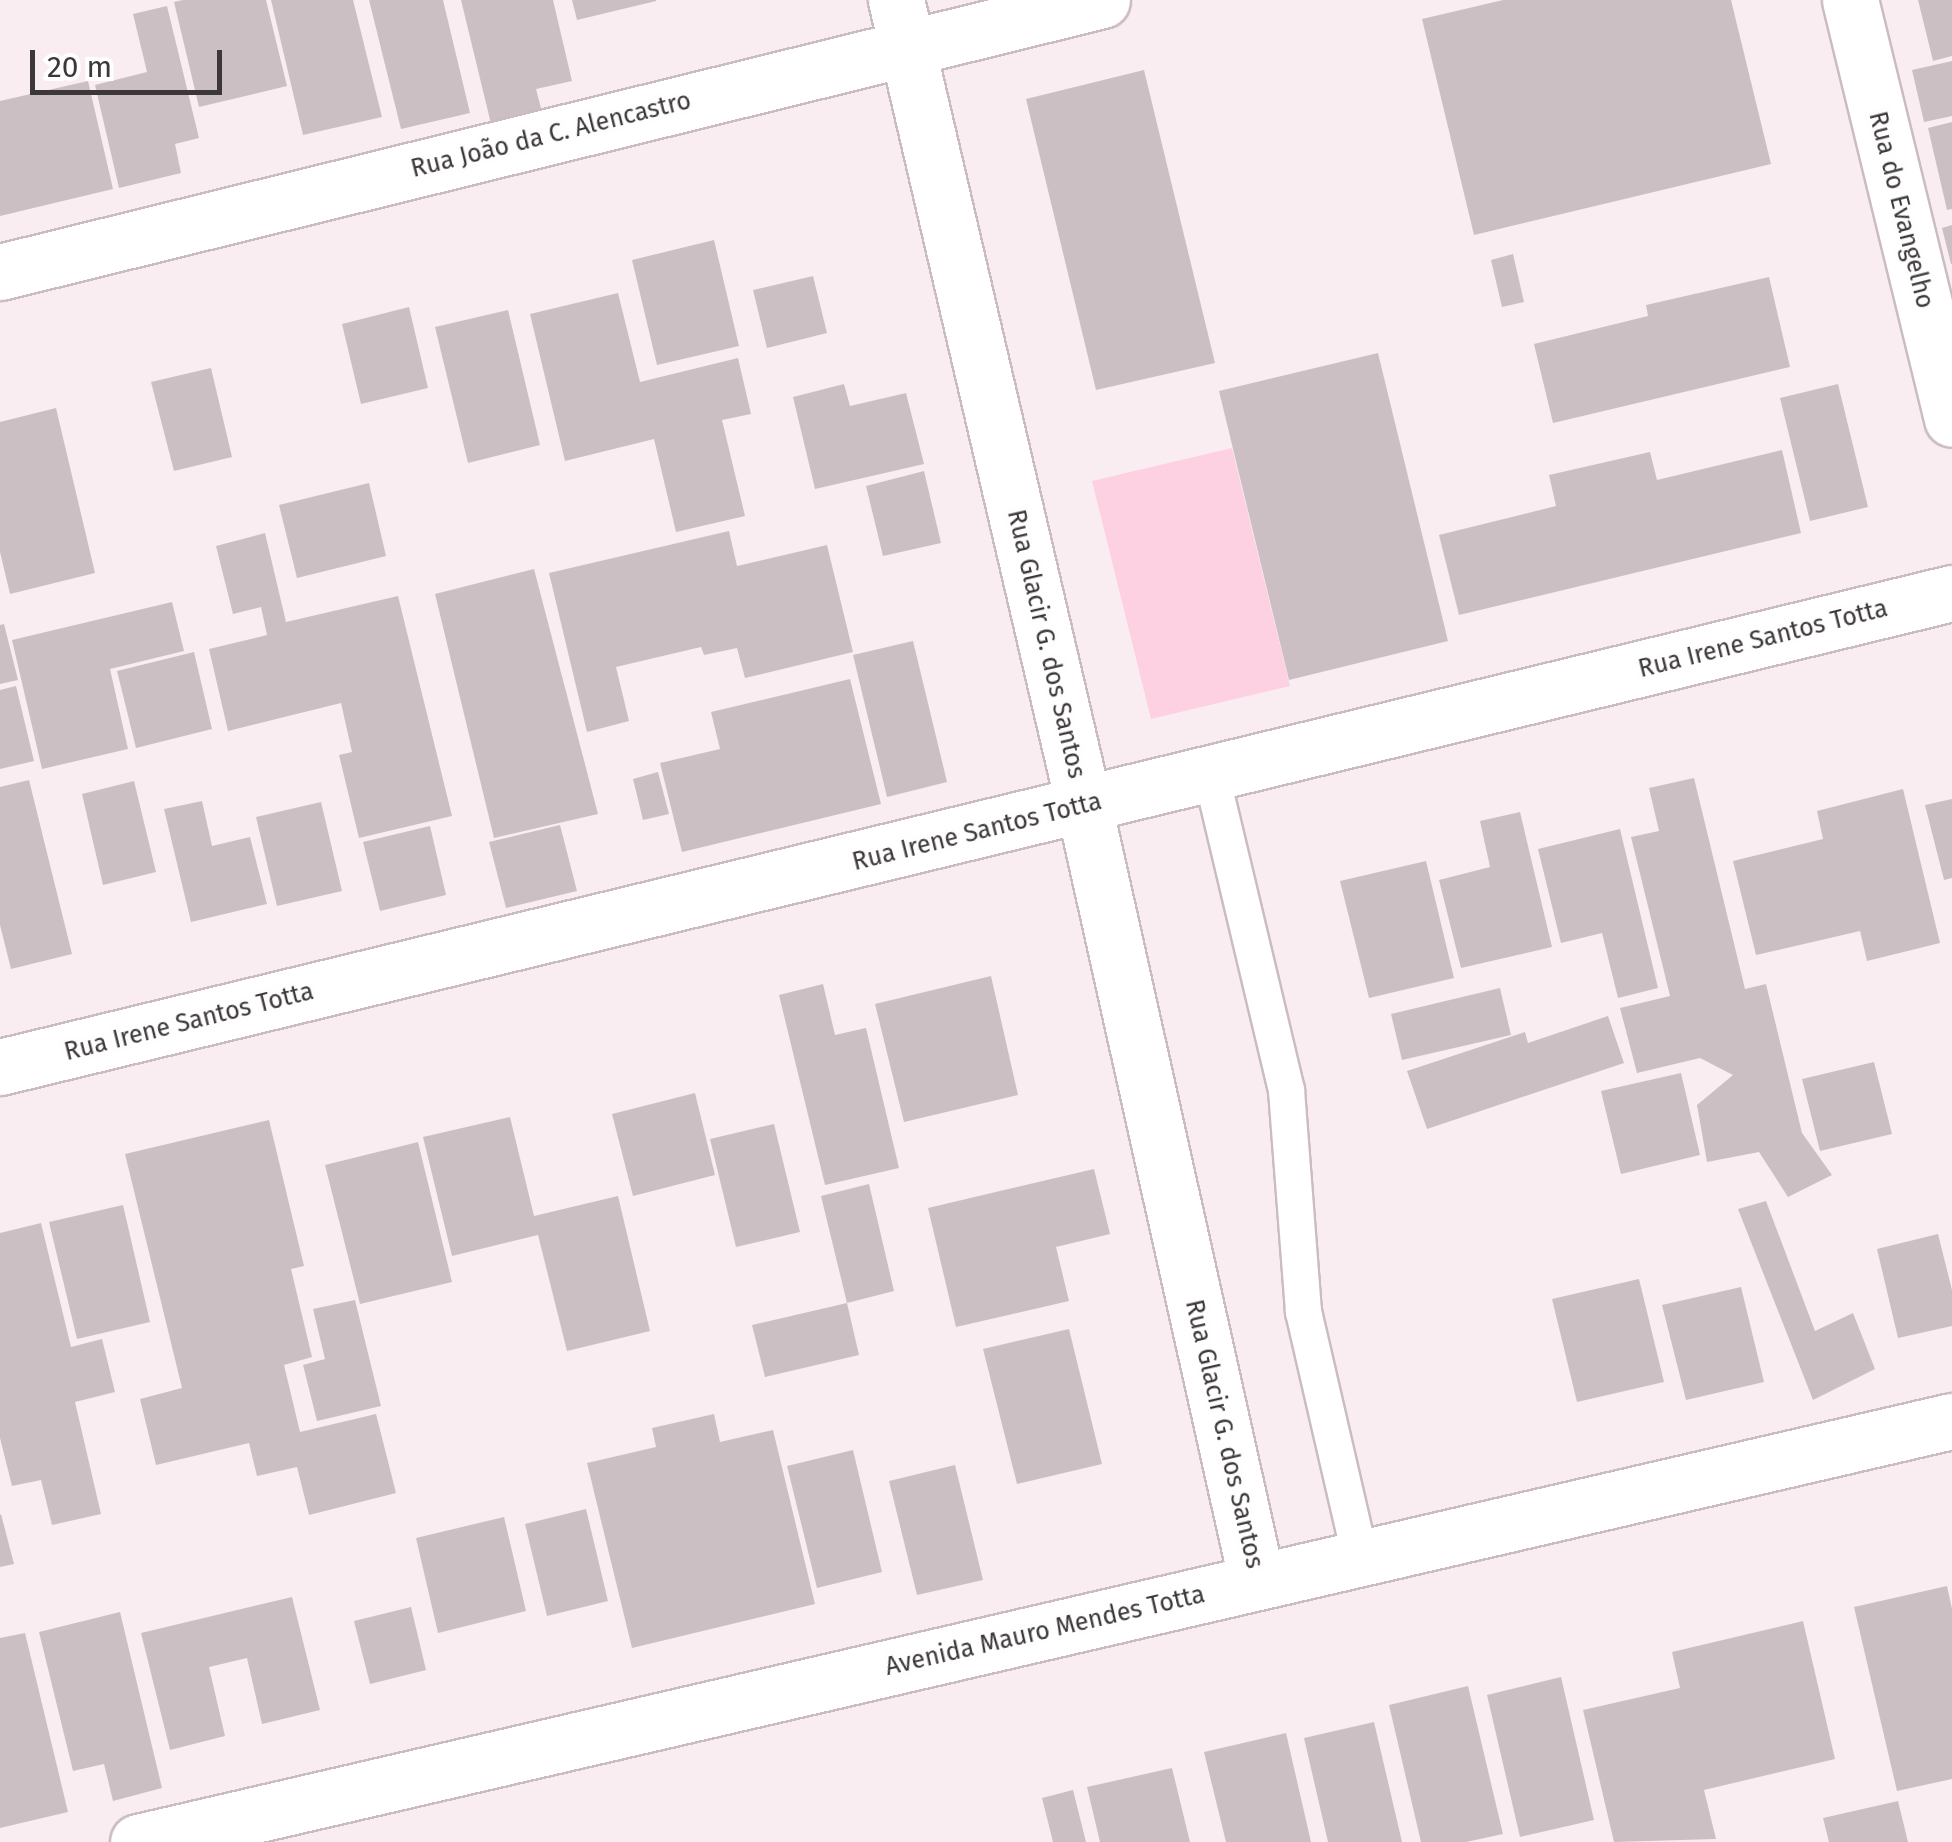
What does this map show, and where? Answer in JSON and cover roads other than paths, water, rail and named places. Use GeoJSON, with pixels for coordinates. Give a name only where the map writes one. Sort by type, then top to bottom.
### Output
{"type":"FeatureCollection","features":[{"type":"Feature","properties":{"kind":"street","name":"Rua João da C. Alencastro"},"geometry":{"type":"LineString","coordinates":[[0,272],[902,23],[1102,0]]}},
{"type":"Feature","properties":{"kind":"street","name":"Rua do Evangelho"},"geometry":{"type":"LineString","coordinates":[[1850,0],[1952,419]]}},
{"type":"Feature","properties":{"kind":"street","name":"Rua Glacir G. dos Santos"},"geometry":{"type":"LineString","coordinates":[[902,23],[1084,806],[1257,1582]]}},
{"type":"Feature","properties":{"kind":"street","name":"Rua Irene Santos Totta"},"geometry":{"type":"LineString","coordinates":[[0,1067],[1952,593]]}},
{"type":"Feature","properties":{"kind":"street","name":"Avenida Mauro Mendes Totta"},"geometry":{"type":"LineString","coordinates":[[138,1842],[1952,1421]]}},
{"type":"Feature","properties":{"kind":"lane"},"geometry":{"type":"LineString","coordinates":[[1211,776],[1286,1090],[1304,1312],[1360,1558]]}}]}
